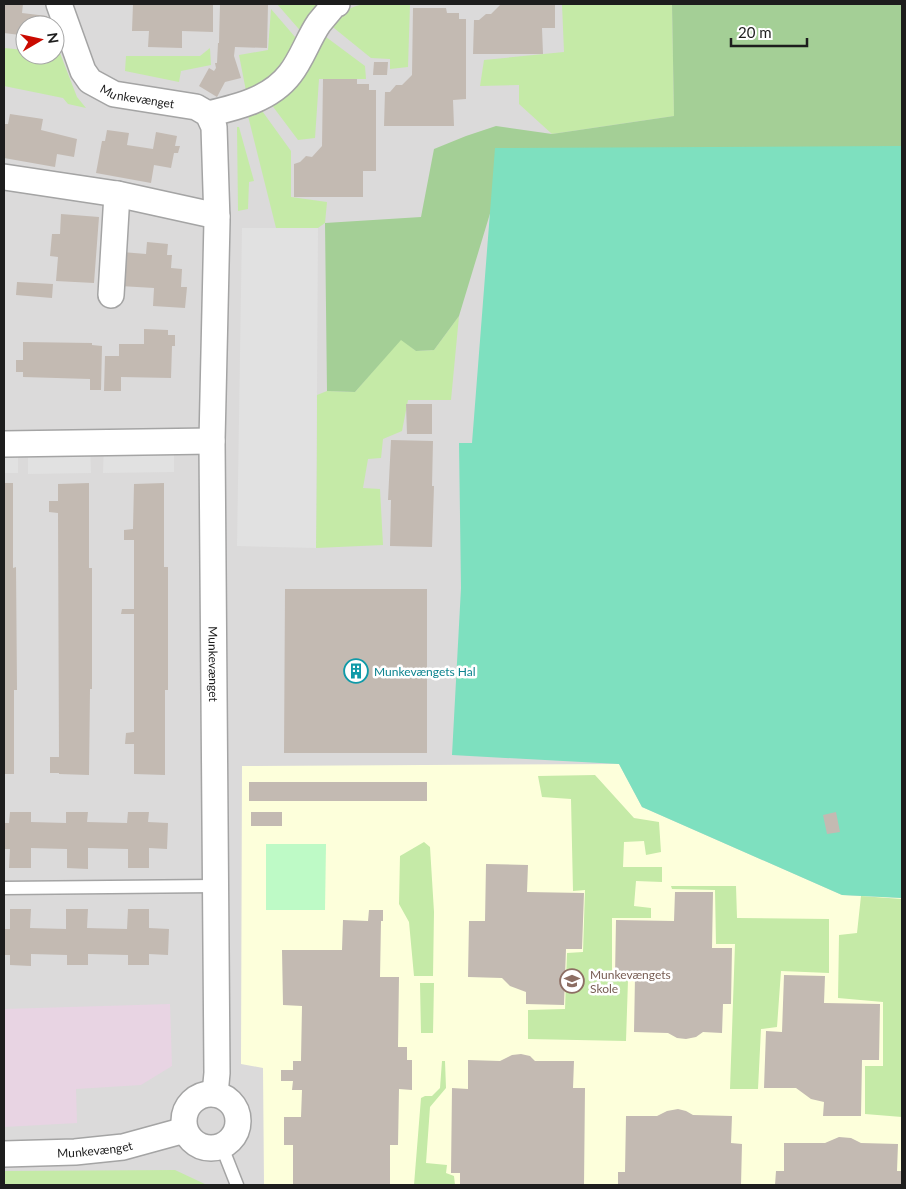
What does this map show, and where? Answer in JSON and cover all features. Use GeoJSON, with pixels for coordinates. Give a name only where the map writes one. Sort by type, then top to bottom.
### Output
{"type":"FeatureCollection","features":[{"type":"Feature","properties":{"kind":"street","name":"Munkevænget"},"geometry":{"type":"LineString","coordinates":[[59,4],[83,71],[90,81],[114,94],[196,107],[208,114],[214,127],[217,216],[212,441],[215,1094]]}},
{"type":"Feature","properties":{"kind":"street"},"geometry":{"type":"LineString","coordinates":[[208,114],[260,98],[280,86],[291,74],[319,23],[337,4]]}},
{"type":"Feature","properties":{"kind":"street"},"geometry":{"type":"LineString","coordinates":[[4,177],[117,194],[217,216]]}},
{"type":"Feature","properties":{"kind":"street"},"geometry":{"type":"LineString","coordinates":[[111,296],[117,194]]}},
{"type":"Feature","properties":{"kind":"street"},"geometry":{"type":"LineString","coordinates":[[4,444],[212,441]]}},
{"type":"Feature","properties":{"kind":"street"},"geometry":{"type":"LineString","coordinates":[[206,1094],[215,1094],[231,1102],[236,1110],[238,1127],[235,1136],[222,1147],[204,1148],[189,1138],[185,1130],[185,1112],[190,1104],[198,1098],[206,1094]]}},
{"type":"Feature","properties":{"kind":"street","name":"Munkevænget"},"geometry":{"type":"LineString","coordinates":[[4,1154],[75,1152],[123,1147],[185,1130]]}},
{"type":"Feature","properties":{"kind":"lane"},"geometry":{"type":"LineString","coordinates":[[4,888],[215,886]]}},
{"type":"Feature","properties":{"kind":"lane"},"geometry":{"type":"LineString","coordinates":[[222,1147],[237,1185]]}},
{"type":"Feature","properties":{"kind":"shaded area"},"geometry":{"type":"Polygon","coordinates":[[[4,4],[902,4],[902,1185],[4,1185],[4,4]]]}},
{"type":"Feature","properties":{"kind":"shaded area"},"geometry":{"type":"Polygon","coordinates":[[[242,228],[318,228],[316,548],[237,546],[242,228]]]}},
{"type":"Feature","properties":{"kind":"shaded area"},"geometry":{"type":"Polygon","coordinates":[[[18,442],[18,473],[4,473],[4,443],[18,442]]]}},
{"type":"Feature","properties":{"kind":"shaded area"},"geometry":{"type":"Polygon","coordinates":[[[90,442],[91,473],[28,474],[28,443],[90,442]]]}},
{"type":"Feature","properties":{"kind":"shaded area"},"geometry":{"type":"Polygon","coordinates":[[[104,442],[174,443],[174,472],[103,473],[104,442]]]}},
{"type":"Feature","properties":{"kind":"shaded area","name":"Munkevængets Skole"},"geometry":{"type":"Polygon","coordinates":[[[619,764],[642,807],[842,895],[902,898],[902,1185],[264,1185],[263,1068],[241,1064],[242,766],[619,764]]]}},
{"type":"Feature","properties":{"kind":"shaded area"},"geometry":{"type":"Polygon","coordinates":[[[170,1004],[172,1066],[141,1085],[76,1089],[77,1123],[4,1127],[4,1009],[170,1004]]]}},
{"type":"Feature","properties":{"kind":"green space"},"geometry":{"type":"Polygon","coordinates":[[[277,4],[326,4],[304,35],[277,4]]]}},
{"type":"Feature","properties":{"kind":"green space"},"geometry":{"type":"Polygon","coordinates":[[[365,4],[410,4],[408,67],[390,69],[390,59],[371,58],[329,24],[346,11],[365,4]]]}},
{"type":"Feature","properties":{"kind":"green space"},"geometry":{"type":"Polygon","coordinates":[[[562,4],[672,4],[674,116],[552,134],[519,104],[519,85],[480,86],[484,60],[564,52],[562,4]]]}},
{"type":"Feature","properties":{"kind":"green space"},"geometry":{"type":"Polygon","coordinates":[[[672,4],[902,4],[902,162],[505,164],[459,316],[434,350],[416,351],[401,340],[355,392],[327,391],[325,223],[421,217],[434,149],[496,126],[552,134],[674,116],[672,4]]]}},
{"type":"Feature","properties":{"kind":"green space"},"geometry":{"type":"Polygon","coordinates":[[[271,9],[302,45],[284,71],[247,96],[239,55],[268,50],[271,9]]]}},
{"type":"Feature","properties":{"kind":"green space"},"geometry":{"type":"Polygon","coordinates":[[[322,34],[365,66],[366,79],[319,79],[315,138],[298,140],[268,100],[322,34]]]}},
{"type":"Feature","properties":{"kind":"green space"},"geometry":{"type":"Polygon","coordinates":[[[4,48],[15,49],[15,65],[65,65],[77,97],[86,108],[68,104],[63,98],[4,86],[4,48]]]}},
{"type":"Feature","properties":{"kind":"green space"},"geometry":{"type":"Polygon","coordinates":[[[210,48],[211,65],[181,71],[179,82],[125,71],[126,56],[200,56],[210,48]]]}},
{"type":"Feature","properties":{"kind":"green space"},"geometry":{"type":"Polygon","coordinates":[[[260,108],[291,151],[291,197],[327,202],[325,223],[318,228],[276,228],[248,116],[252,110],[260,108]]]}},
{"type":"Feature","properties":{"kind":"green space"},"geometry":{"type":"Polygon","coordinates":[[[237,127],[239,127],[254,181],[249,182],[248,209],[238,211],[237,127]]]}},
{"type":"Feature","properties":{"kind":"green space"},"geometry":{"type":"Polygon","coordinates":[[[902,146],[902,898],[842,895],[642,807],[619,764],[452,755],[461,588],[459,443],[472,443],[495,148],[902,146]]]}},
{"type":"Feature","properties":{"kind":"green space"},"geometry":{"type":"Polygon","coordinates":[[[459,316],[451,400],[408,400],[402,431],[383,439],[381,458],[368,459],[363,488],[380,489],[383,545],[316,548],[317,395],[327,391],[355,392],[401,339],[416,351],[434,350],[459,316]]]}},
{"type":"Feature","properties":{"kind":"green space"},"geometry":{"type":"Polygon","coordinates":[[[595,775],[634,818],[659,822],[661,852],[646,855],[644,841],[624,842],[623,867],[662,867],[662,882],[636,881],[634,906],[651,908],[651,918],[612,918],[612,979],[628,980],[626,1041],[528,1039],[528,1010],[565,1009],[567,953],[583,952],[585,890],[573,891],[571,799],[542,797],[538,776],[595,775]]]}},
{"type":"Feature","properties":{"kind":"green space"},"geometry":{"type":"Polygon","coordinates":[[[424,842],[430,847],[434,912],[433,976],[414,976],[409,922],[399,904],[400,856],[424,842]]]}},
{"type":"Feature","properties":{"kind":"green space"},"geometry":{"type":"Polygon","coordinates":[[[266,844],[326,844],[325,910],[266,910],[266,844]]]}},
{"type":"Feature","properties":{"kind":"green space"},"geometry":{"type":"Polygon","coordinates":[[[671,886],[736,886],[737,918],[829,919],[829,973],[781,971],[777,1027],[761,1029],[758,1089],[730,1089],[735,944],[716,944],[715,890],[672,889],[671,886]]]}},
{"type":"Feature","properties":{"kind":"green space"},"geometry":{"type":"Polygon","coordinates":[[[861,896],[902,899],[902,1117],[865,1114],[865,1066],[883,1066],[883,1002],[838,998],[839,935],[857,933],[861,896]]]}},
{"type":"Feature","properties":{"kind":"green space"},"geometry":{"type":"Polygon","coordinates":[[[420,983],[434,983],[433,1033],[421,1033],[420,983]]]}},
{"type":"Feature","properties":{"kind":"green space"},"geometry":{"type":"Polygon","coordinates":[[[442,1061],[445,1061],[446,1088],[430,1107],[426,1163],[447,1165],[446,1173],[454,1176],[455,1185],[414,1185],[421,1098],[432,1096],[440,1088],[442,1061]]]}},
{"type":"Feature","properties":{"kind":"green space"},"geometry":{"type":"Polygon","coordinates":[[[175,1170],[207,1185],[4,1185],[4,1171],[175,1170]]]}},
{"type":"Feature","properties":{"kind":"building"},"geometry":{"type":"Polygon","coordinates":[[[4,4],[23,4],[22,13],[39,15],[15,15],[15,34],[4,33],[4,4]]]}},
{"type":"Feature","properties":{"kind":"building"},"geometry":{"type":"Polygon","coordinates":[[[133,4],[213,4],[213,32],[182,31],[182,48],[148,47],[149,31],[132,31],[133,4]]]}},
{"type":"Feature","properties":{"kind":"building"},"geometry":{"type":"Polygon","coordinates":[[[220,4],[268,4],[267,48],[235,47],[234,56],[241,78],[225,82],[217,97],[199,86],[209,68],[214,71],[216,68],[220,4]]]}},
{"type":"Feature","properties":{"kind":"building"},"geometry":{"type":"Polygon","coordinates":[[[501,4],[555,4],[555,28],[542,28],[543,54],[473,54],[474,20],[479,20],[486,14],[491,14],[501,4]]]}},
{"type":"Feature","properties":{"kind":"building"},"geometry":{"type":"Polygon","coordinates":[[[413,8],[446,8],[447,13],[459,13],[459,19],[466,19],[466,99],[453,100],[454,126],[384,126],[385,92],[390,92],[396,85],[402,85],[412,75],[413,8]]]}},
{"type":"Feature","properties":{"kind":"building"},"geometry":{"type":"Polygon","coordinates":[[[374,62],[388,62],[387,75],[373,75],[374,62]]]}},
{"type":"Feature","properties":{"kind":"building"},"geometry":{"type":"Polygon","coordinates":[[[323,79],[357,79],[357,84],[369,84],[369,90],[376,90],[376,171],[363,171],[363,197],[294,197],[294,164],[300,162],[306,156],[312,157],[322,146],[323,79]]]}},
{"type":"Feature","properties":{"kind":"building"},"geometry":{"type":"Polygon","coordinates":[[[10,114],[43,119],[41,130],[77,139],[74,157],[57,154],[55,167],[4,158],[4,124],[8,124],[10,114]]]}},
{"type":"Feature","properties":{"kind":"building"},"geometry":{"type":"Polygon","coordinates":[[[107,130],[129,133],[127,145],[153,149],[156,132],[177,136],[175,146],[180,146],[178,153],[174,153],[171,168],[154,165],[151,183],[96,173],[102,141],[105,141],[107,130]]]}},
{"type":"Feature","properties":{"kind":"building"},"geometry":{"type":"Polygon","coordinates":[[[61,214],[99,217],[94,283],[56,281],[58,257],[50,256],[52,234],[60,234],[61,214]]]}},
{"type":"Feature","properties":{"kind":"building"},"geometry":{"type":"Polygon","coordinates":[[[147,242],[168,244],[167,255],[172,255],[171,268],[182,269],[181,287],[187,287],[185,308],[153,306],[154,288],[120,286],[122,252],[146,254],[147,242]]]}},
{"type":"Feature","properties":{"kind":"building"},"geometry":{"type":"Polygon","coordinates":[[[17,282],[53,284],[52,298],[16,295],[17,282]]]}},
{"type":"Feature","properties":{"kind":"building"},"geometry":{"type":"Polygon","coordinates":[[[144,329],[168,330],[168,335],[175,335],[175,346],[172,346],[171,378],[121,377],[121,391],[104,391],[105,356],[119,356],[119,344],[144,344],[144,329]]]}},
{"type":"Feature","properties":{"kind":"building"},"geometry":{"type":"Polygon","coordinates":[[[23,342],[92,343],[92,345],[102,346],[101,390],[90,390],[90,379],[23,377],[23,372],[16,372],[16,360],[23,360],[23,342]]]}},
{"type":"Feature","properties":{"kind":"building"},"geometry":{"type":"Polygon","coordinates":[[[406,404],[432,404],[432,434],[407,434],[406,404]]]}},
{"type":"Feature","properties":{"kind":"building"},"geometry":{"type":"Polygon","coordinates":[[[391,440],[433,441],[432,547],[390,546],[391,500],[388,500],[391,440]]]}},
{"type":"Feature","properties":{"kind":"building"},"geometry":{"type":"Polygon","coordinates":[[[4,483],[13,483],[13,568],[16,567],[17,690],[14,690],[14,774],[4,774],[4,483]]]}},
{"type":"Feature","properties":{"kind":"building"},"geometry":{"type":"Polygon","coordinates":[[[89,483],[89,568],[92,568],[92,689],[90,689],[89,775],[50,773],[50,757],[59,757],[58,513],[49,512],[49,501],[58,501],[58,484],[89,483]]]}},
{"type":"Feature","properties":{"kind":"building"},"geometry":{"type":"Polygon","coordinates":[[[164,483],[164,567],[168,567],[168,690],[165,690],[165,775],[134,774],[134,744],[125,744],[126,733],[134,732],[134,614],[121,614],[122,609],[134,609],[134,540],[124,540],[124,530],[133,529],[134,484],[164,483]]]}},
{"type":"Feature","properties":{"kind":"building","name":"Munkevængets Hal"},"geometry":{"type":"Polygon","coordinates":[[[285,589],[427,589],[427,753],[284,753],[285,589]]]}},
{"type":"Feature","properties":{"kind":"building"},"geometry":{"type":"Polygon","coordinates":[[[249,782],[427,782],[427,801],[249,801],[249,782]]]}},
{"type":"Feature","properties":{"kind":"building"},"geometry":{"type":"Polygon","coordinates":[[[10,812],[31,812],[31,822],[66,823],[66,812],[88,812],[87,822],[127,823],[128,812],[149,812],[148,822],[168,823],[167,849],[149,848],[149,868],[128,868],[128,849],[88,848],[88,869],[67,868],[67,849],[31,848],[31,868],[9,868],[10,849],[4,849],[4,823],[9,823],[10,812]]]}},
{"type":"Feature","properties":{"kind":"building"},"geometry":{"type":"Polygon","coordinates":[[[251,812],[282,812],[282,826],[251,826],[251,812]]]}},
{"type":"Feature","properties":{"kind":"building"},"geometry":{"type":"Polygon","coordinates":[[[836,812],[840,832],[827,834],[823,815],[836,812]]]}},
{"type":"Feature","properties":{"kind":"building"},"geometry":{"type":"Polygon","coordinates":[[[486,864],[528,865],[527,892],[584,893],[582,949],[566,949],[564,1005],[526,1004],[526,992],[510,986],[502,978],[468,977],[469,921],[485,921],[486,864]]]}},
{"type":"Feature","properties":{"kind":"building"},"geometry":{"type":"Polygon","coordinates":[[[675,892],[713,892],[712,948],[732,948],[731,1004],[723,1004],[722,1033],[703,1032],[696,1037],[686,1039],[677,1038],[668,1033],[634,1032],[635,977],[615,976],[616,920],[674,921],[675,892]]]}},
{"type":"Feature","properties":{"kind":"building"},"geometry":{"type":"Polygon","coordinates":[[[10,909],[31,909],[30,928],[66,929],[66,909],[88,909],[87,928],[127,929],[128,909],[149,909],[149,928],[169,929],[168,955],[149,954],[149,965],[128,965],[128,955],[88,954],[88,965],[67,965],[67,955],[31,954],[31,966],[10,965],[10,955],[4,955],[4,929],[10,929],[10,909]]]}},
{"type":"Feature","properties":{"kind":"building"},"geometry":{"type":"Polygon","coordinates":[[[369,910],[383,910],[383,921],[381,921],[380,977],[399,977],[398,1047],[407,1047],[407,1060],[412,1060],[412,1090],[399,1089],[398,1145],[390,1145],[390,1185],[293,1185],[293,1145],[284,1145],[284,1117],[301,1117],[302,1090],[292,1090],[293,1081],[281,1081],[281,1070],[293,1070],[293,1061],[301,1061],[302,1006],[283,1005],[282,950],[342,950],[343,920],[368,921],[369,910]]]}},
{"type":"Feature","properties":{"kind":"building"},"geometry":{"type":"Polygon","coordinates":[[[784,975],[825,976],[824,1003],[880,1004],[879,1060],[862,1060],[861,1116],[823,1116],[824,1102],[811,1099],[796,1088],[764,1088],[766,1031],[782,1032],[784,975]]]}},
{"type":"Feature","properties":{"kind":"building"},"geometry":{"type":"Polygon","coordinates":[[[512,1055],[530,1056],[535,1061],[574,1061],[573,1088],[585,1088],[584,1185],[460,1185],[460,1173],[451,1173],[452,1088],[468,1089],[468,1060],[500,1061],[512,1055]]]}},
{"type":"Feature","properties":{"kind":"building"},"geometry":{"type":"Polygon","coordinates":[[[678,1109],[693,1115],[732,1116],[731,1143],[742,1144],[741,1185],[618,1185],[618,1172],[625,1172],[626,1116],[657,1116],[667,1111],[678,1109]]]}},
{"type":"Feature","properties":{"kind":"building"},"geometry":{"type":"Polygon","coordinates":[[[839,1137],[851,1138],[861,1143],[898,1144],[897,1171],[902,1171],[902,1185],[775,1185],[776,1171],[784,1171],[784,1143],[825,1143],[839,1137]]]}},
{"type":"Feature","properties":{"kind":"place","name":"Munkevængets Hal"},"geometry":{"type":"Point","coordinates":[356,671]}},
{"type":"Feature","properties":{"kind":"place","name":"Munkevængets Skole"},"geometry":{"type":"Point","coordinates":[572,981]}}]}
